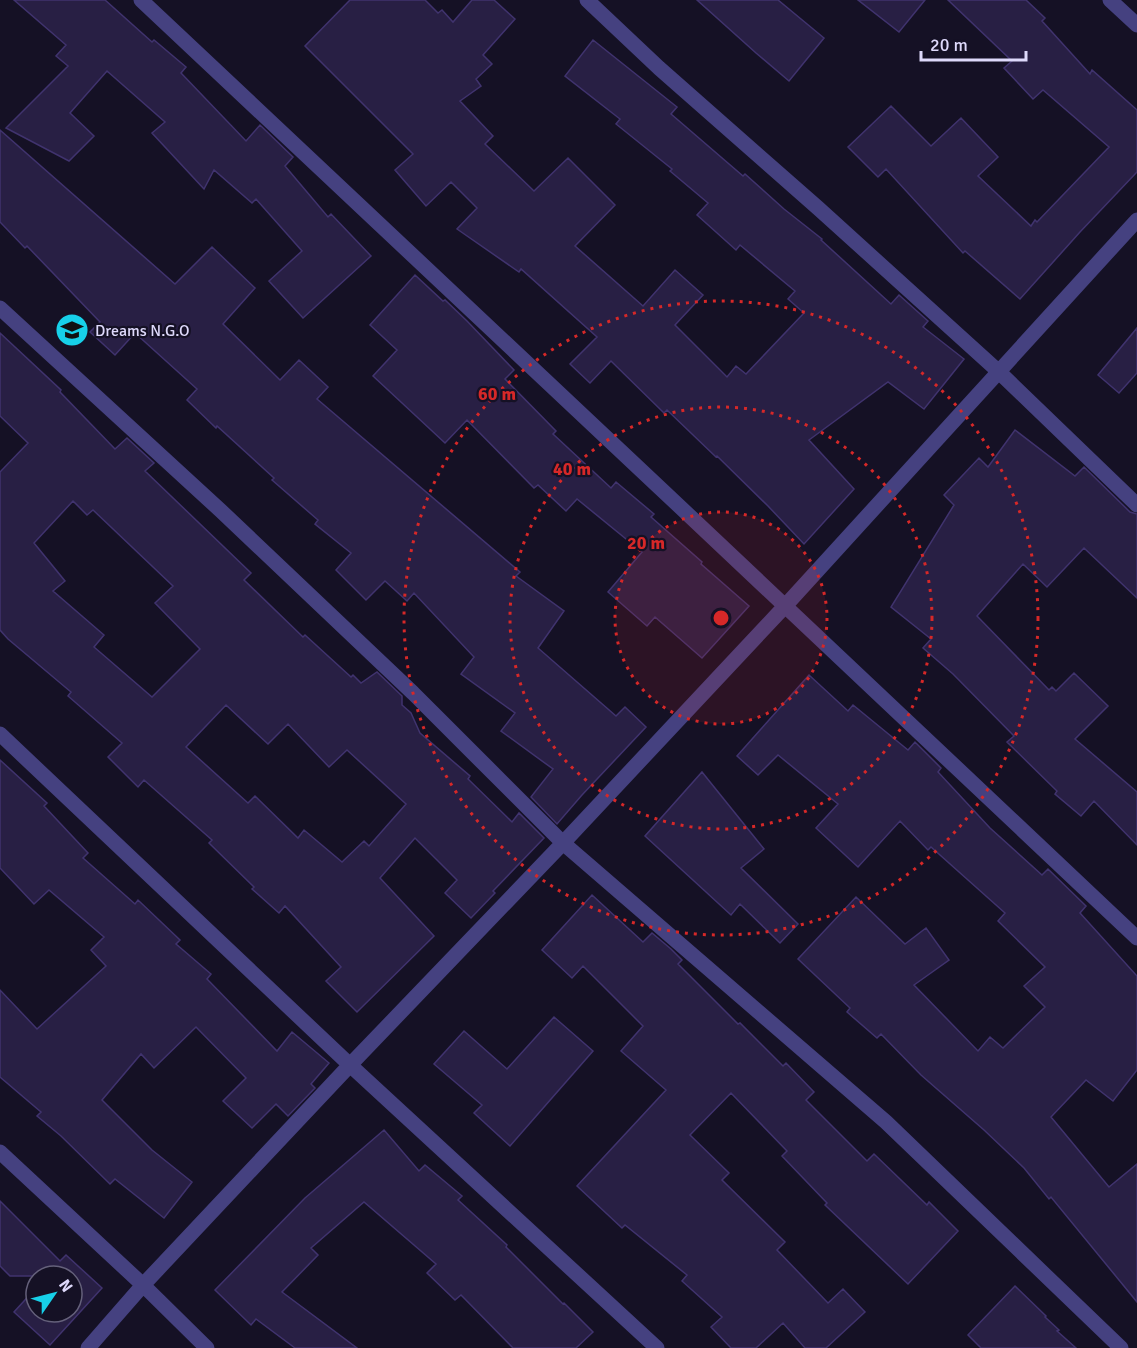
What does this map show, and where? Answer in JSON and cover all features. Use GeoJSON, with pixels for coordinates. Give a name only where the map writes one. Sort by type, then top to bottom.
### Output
{"type":"FeatureCollection","features":[{"type":"Feature","properties":{"kind":"street"},"geometry":{"type":"LineString","coordinates":[[141,0],[1137,938]]}},
{"type":"Feature","properties":{"kind":"street"},"geometry":{"type":"LineString","coordinates":[[587,0],[658,68],[819,208],[998,371],[1137,505]]}},
{"type":"Feature","properties":{"kind":"street"},"geometry":{"type":"LineString","coordinates":[[1110,0],[1137,25]]}},
{"type":"Feature","properties":{"kind":"street"},"geometry":{"type":"LineString","coordinates":[[88,1348],[143,1285],[786,605],[1137,220]]}},
{"type":"Feature","properties":{"kind":"street"},"geometry":{"type":"LineString","coordinates":[[0,308],[220,510],[379,661],[563,843],[886,1122],[1121,1348]]}},
{"type":"Feature","properties":{"kind":"street"},"geometry":{"type":"LineString","coordinates":[[0,734],[350,1065],[657,1348]]}},
{"type":"Feature","properties":{"kind":"street"},"geometry":{"type":"LineString","coordinates":[[0,1152],[207,1348]]}},
{"type":"Feature","properties":{"kind":"building"},"geometry":{"type":"Polygon","coordinates":[[[14,0],[105,0],[152,42],[154,40],[186,67],[181,73],[246,141],[260,125],[293,157],[285,166],[328,217],[331,214],[371,256],[303,318],[269,281],[302,251],[256,199],[252,203],[214,170],[204,189],[152,133],[165,122],[107,71],[70,113],[94,136],[69,161],[6,128],[68,66],[56,56],[66,45],[14,0]]]}},
{"type":"Feature","properties":{"kind":"building"},"geometry":{"type":"Polygon","coordinates":[[[350,0],[425,0],[438,13],[442,10],[453,22],[472,0],[494,0],[515,19],[483,55],[492,64],[476,79],[481,86],[460,101],[493,136],[485,144],[534,191],[568,158],[615,205],[575,246],[643,306],[675,270],[703,295],[675,325],[727,377],[736,366],[746,374],[804,313],[788,299],[795,291],[740,245],[736,250],[697,215],[708,203],[670,171],[672,169],[616,124],[620,119],[565,76],[593,40],[677,107],[671,114],[743,176],[745,174],[822,239],[891,304],[899,295],[928,321],[923,327],[964,359],[924,409],[888,382],[809,440],[854,489],[804,544],[717,456],[667,410],[664,413],[611,361],[590,383],[570,364],[597,337],[521,269],[519,272],[457,229],[477,208],[451,182],[426,206],[395,170],[413,154],[305,46],[350,0]]]}},
{"type":"Feature","properties":{"kind":"building"},"geometry":{"type":"Polygon","coordinates":[[[697,0],[778,0],[824,38],[789,81],[697,0]]]}},
{"type":"Feature","properties":{"kind":"building"},"geometry":{"type":"Polygon","coordinates":[[[858,0],[925,0],[899,32],[858,0]]]}},
{"type":"Feature","properties":{"kind":"building"},"geometry":{"type":"Polygon","coordinates":[[[948,0],[1026,0],[1045,18],[1042,21],[1090,74],[1092,70],[1137,110],[1137,172],[1020,299],[965,251],[963,253],[886,169],[878,177],[848,147],[891,106],[931,146],[961,118],[998,157],[978,176],[1031,226],[1109,147],[1043,90],[1033,99],[1004,68],[1012,61],[948,0]]]}},
{"type":"Feature","properties":{"kind":"building"},"geometry":{"type":"Polygon","coordinates":[[[0,130],[175,284],[212,247],[255,288],[223,324],[280,380],[299,360],[328,387],[317,399],[520,572],[516,576],[564,611],[538,648],[616,716],[625,707],[646,727],[557,824],[531,797],[553,769],[501,731],[515,713],[461,674],[474,657],[414,593],[407,601],[385,581],[366,600],[336,570],[351,553],[315,524],[318,520],[187,400],[197,389],[135,333],[115,355],[90,332],[100,322],[27,246],[25,248],[0,222],[0,130]]]}},
{"type":"Feature","properties":{"kind":"building"},"geometry":{"type":"Polygon","coordinates":[[[415,275],[467,321],[514,370],[505,379],[556,431],[553,434],[611,488],[616,482],[654,514],[651,517],[749,606],[702,658],[655,617],[647,626],[608,592],[642,552],[577,499],[566,511],[538,485],[534,488],[467,420],[445,443],[373,376],[397,350],[370,325],[415,275]]]}},
{"type":"Feature","properties":{"kind":"building"},"geometry":{"type":"Polygon","coordinates":[[[1137,328],[1137,373],[1119,393],[1098,375],[1137,328]]]}},
{"type":"Feature","properties":{"kind":"building"},"geometry":{"type":"Polygon","coordinates":[[[0,333],[61,390],[60,392],[115,449],[127,438],[154,463],[145,471],[251,573],[244,580],[303,637],[305,635],[351,677],[353,675],[361,683],[377,672],[402,696],[402,705],[411,713],[420,733],[470,776],[468,779],[512,822],[519,813],[544,838],[493,891],[495,893],[471,918],[445,893],[457,880],[415,838],[380,878],[434,936],[357,1012],[326,981],[341,967],[285,906],[279,913],[252,889],[254,887],[209,843],[212,840],[144,780],[138,787],[108,757],[122,743],[68,696],[71,692],[0,630],[0,472],[28,443],[0,416],[0,333]],[[73,501],[34,543],[65,581],[53,591],[104,635],[94,647],[152,697],[200,649],[155,603],[173,586],[93,510],[87,515],[73,501]],[[226,705],[186,747],[248,803],[255,796],[298,838],[304,830],[342,862],[364,841],[369,846],[406,804],[347,750],[329,767],[288,724],[268,744],[226,705]]]}},
{"type":"Feature","properties":{"kind":"building"},"geometry":{"type":"Polygon","coordinates":[[[1015,430],[1075,476],[1084,467],[1130,512],[1137,514],[1137,598],[1084,548],[1047,587],[1023,564],[977,616],[1049,690],[1052,687],[1056,691],[1074,673],[1108,706],[1075,739],[1137,792],[1137,845],[1094,801],[1081,816],[1055,794],[1057,791],[1007,742],[1014,736],[953,674],[923,648],[931,639],[891,607],[954,505],[944,495],[979,458],[988,467],[1015,430]]]}},
{"type":"Feature","properties":{"kind":"building"},"geometry":{"type":"Polygon","coordinates":[[[809,675],[848,711],[853,705],[908,750],[915,742],[941,768],[938,772],[990,828],[1042,875],[1048,869],[1086,906],[1080,913],[1137,976],[1137,1070],[1113,1101],[1086,1080],[1051,1117],[1109,1187],[1137,1164],[1137,1302],[1051,1197],[1049,1199],[1024,1168],[921,1075],[881,1034],[877,1038],[847,1012],[850,1008],[798,959],[856,897],[905,944],[926,928],[949,960],[914,985],[978,1051],[990,1037],[1003,1048],[1045,1007],[1024,986],[1045,967],[998,921],[1005,913],[931,847],[928,850],[900,821],[858,867],[816,828],[838,804],[778,755],[758,775],[737,756],[809,675]]]}},
{"type":"Feature","properties":{"kind":"building"},"geometry":{"type":"Polygon","coordinates":[[[0,760],[47,803],[44,806],[88,853],[83,858],[135,904],[138,900],[180,940],[176,944],[211,974],[207,979],[277,1051],[292,1032],[329,1063],[311,1084],[315,1088],[288,1116],[276,1104],[252,1128],[223,1101],[246,1078],[196,1027],[154,1068],[141,1054],[102,1100],[152,1150],[192,1182],[164,1218],[115,1179],[110,1184],[37,1116],[41,1112],[0,1077],[0,990],[37,1029],[106,966],[91,950],[104,937],[49,890],[34,904],[0,868],[0,760]]]}},
{"type":"Feature","properties":{"kind":"building"},"geometry":{"type":"Polygon","coordinates":[[[702,772],[764,849],[741,868],[798,924],[780,943],[740,904],[731,915],[645,836],[702,772]]]}},
{"type":"Feature","properties":{"kind":"building"},"geometry":{"type":"Polygon","coordinates":[[[592,895],[643,942],[652,933],[671,949],[682,960],[678,964],[738,1024],[740,1023],[783,1066],[786,1063],[814,1092],[806,1100],[867,1161],[874,1154],[958,1231],[908,1284],[825,1205],[827,1203],[782,1156],[787,1151],[731,1093],[690,1135],[729,1173],[722,1180],[785,1242],[777,1250],[828,1303],[843,1289],[865,1312],[826,1348],[805,1348],[783,1323],[756,1348],[731,1348],[711,1327],[722,1317],[682,1281],[687,1275],[625,1225],[622,1228],[577,1186],[666,1090],[621,1051],[643,1026],[583,966],[572,978],[542,950],[592,895]]]}},
{"type":"Feature","properties":{"kind":"building"},"geometry":{"type":"Polygon","coordinates":[[[554,1017],[593,1051],[510,1146],[474,1113],[482,1105],[434,1064],[464,1031],[507,1069],[554,1017]]]}},
{"type":"Feature","properties":{"kind":"building"},"geometry":{"type":"Polygon","coordinates":[[[384,1130],[419,1171],[425,1165],[462,1196],[458,1200],[507,1245],[506,1247],[593,1332],[576,1348],[513,1348],[461,1295],[455,1300],[427,1273],[436,1264],[364,1202],[311,1248],[318,1255],[282,1292],[357,1348],[295,1348],[256,1319],[251,1325],[215,1290],[305,1198],[384,1130]]]}},
{"type":"Feature","properties":{"kind":"building"},"geometry":{"type":"Polygon","coordinates":[[[0,1201],[60,1261],[66,1255],[76,1264],[24,1264],[24,1276],[10,1276],[0,1266],[0,1201]]]}},
{"type":"Feature","properties":{"kind":"building"},"geometry":{"type":"Polygon","coordinates":[[[84,1272],[102,1288],[84,1308],[84,1272]]]}},
{"type":"Feature","properties":{"kind":"building"},"geometry":{"type":"Polygon","coordinates":[[[1015,1286],[1076,1348],[981,1348],[968,1335],[1015,1286]]]}},
{"type":"Feature","properties":{"kind":"building"},"geometry":{"type":"Polygon","coordinates":[[[24,1301],[24,1321],[14,1312],[24,1301]]]}},
{"type":"Feature","properties":{"kind":"building"},"geometry":{"type":"Polygon","coordinates":[[[27,1324],[69,1324],[50,1345],[27,1324]]]}},
{"type":"Feature","properties":{"kind":"place","name":"Dreams N.G.O"},"geometry":{"type":"Point","coordinates":[72,330]}}]}
